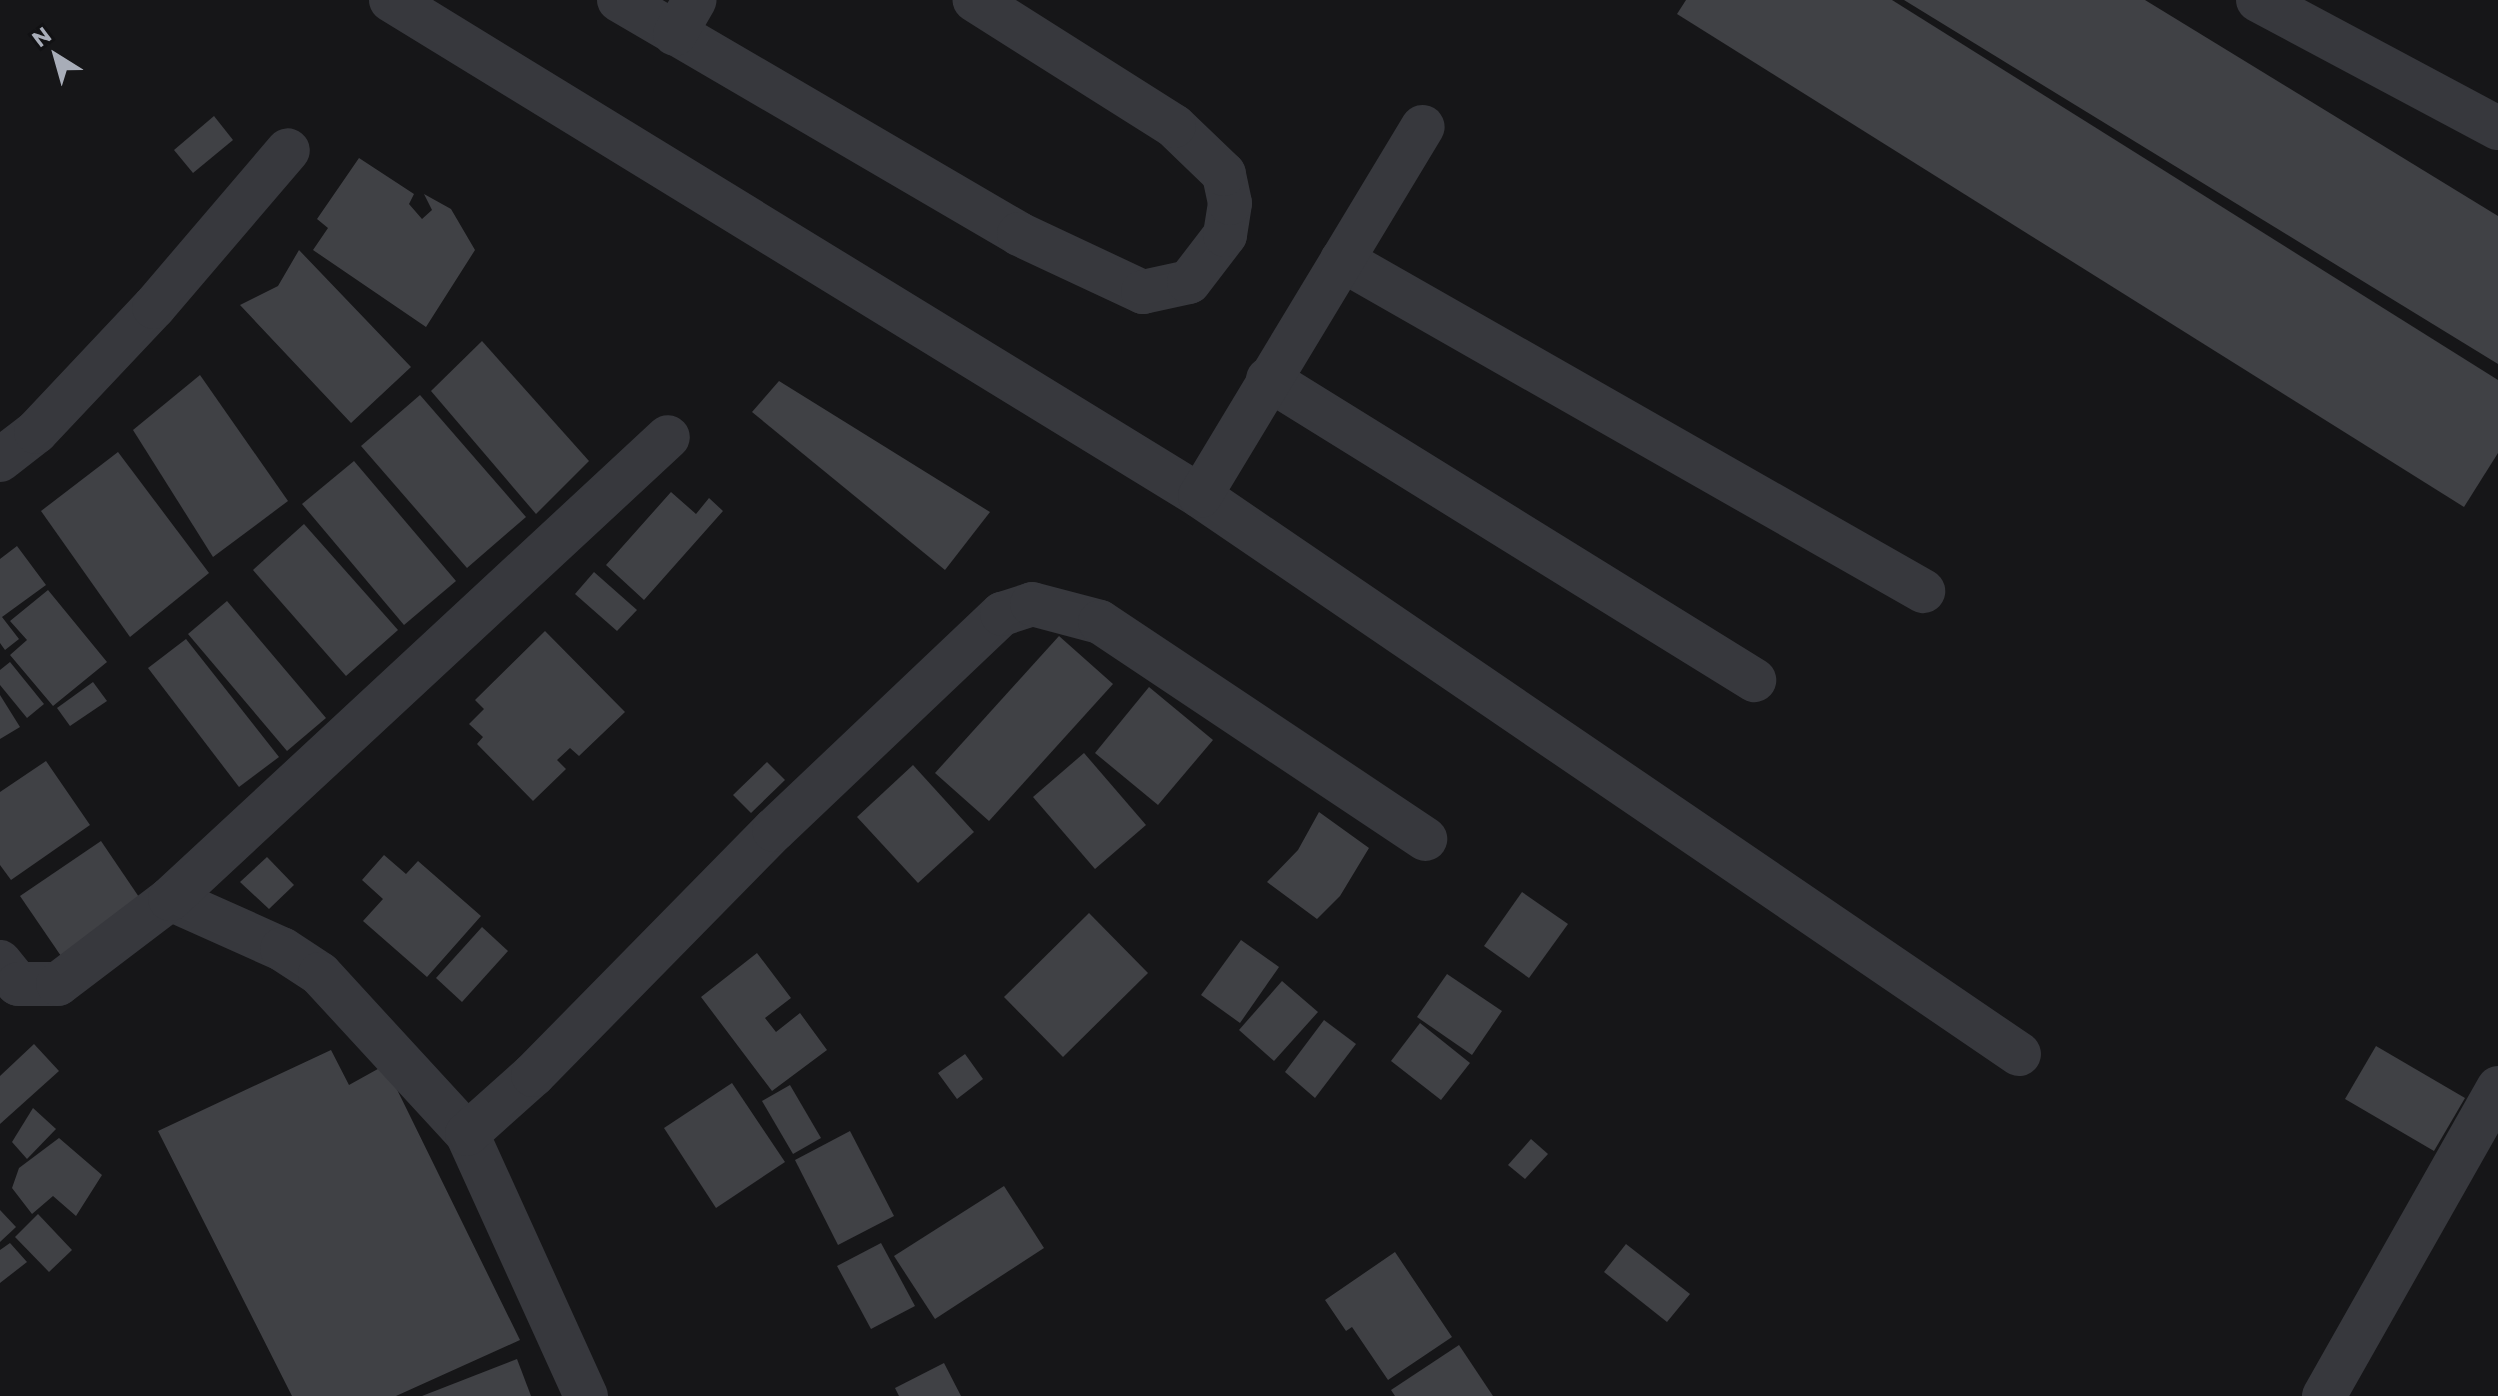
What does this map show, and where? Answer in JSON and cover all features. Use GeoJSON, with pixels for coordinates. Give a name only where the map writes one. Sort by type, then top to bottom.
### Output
{"type":"FeatureCollection","features":[{"type":"Feature","properties":{"kind":"street"},"geometry":{"type":"LineString","coordinates":[[391,0],[1200,496],[2019,1054]]}},
{"type":"Feature","properties":{"kind":"street"},"geometry":{"type":"LineString","coordinates":[[619,0],[685,17],[1019,234],[1143,292],[1189,282],[1225,235],[1230,203],[1224,174],[1174,126],[1127,93],[975,0]]}},
{"type":"Feature","properties":{"kind":"street"},"geometry":{"type":"LineString","coordinates":[[2258,0],[2498,128]]}},
{"type":"Feature","properties":{"kind":"street"},"geometry":{"type":"LineString","coordinates":[[1200,496],[1423,127]]}},
{"type":"Feature","properties":{"kind":"street"},"geometry":{"type":"LineString","coordinates":[[0,460],[36,432],[143,319],[288,150]]}},
{"type":"Feature","properties":{"kind":"street"},"geometry":{"type":"LineString","coordinates":[[1342,260],[1923,591]]}},
{"type":"Feature","properties":{"kind":"street"},"geometry":{"type":"LineString","coordinates":[[1268,379],[1754,680]]}},
{"type":"Feature","properties":{"kind":"street"},"geometry":{"type":"LineString","coordinates":[[0,962],[18,984],[58,984],[170,899],[668,437]]}},
{"type":"Feature","properties":{"kind":"street"},"geometry":{"type":"LineString","coordinates":[[467,1134],[533,1075],[774,830],[1002,614],[1032,604],[1100,622],[1425,839]]}},
{"type":"Feature","properties":{"kind":"street"},"geometry":{"type":"LineString","coordinates":[[170,899],[282,949],[320,974],[467,1134],[586,1396]]}},
{"type":"Feature","properties":{"kind":"street"},"geometry":{"type":"LineString","coordinates":[[2324,1396],[2498,1088]]}},
{"type":"Feature","properties":{"kind":"building"},"geometry":{"type":"Polygon","coordinates":[[[1686,0],[1892,0],[2498,380],[2498,453],[2464,507],[1677,14],[1686,0]]]}},
{"type":"Feature","properties":{"kind":"building"},"geometry":{"type":"Polygon","coordinates":[[[1904,0],[2145,0],[2498,216],[2498,364],[1904,0]]]}},
{"type":"Feature","properties":{"kind":"building"},"geometry":{"type":"Polygon","coordinates":[[[214,116],[233,140],[193,173],[174,150],[214,116]]]}},
{"type":"Feature","properties":{"kind":"building"},"geometry":{"type":"Polygon","coordinates":[[[359,158],[414,194],[409,204],[422,219],[432,210],[424,194],[451,209],[475,250],[426,327],[313,250],[328,228],[317,219],[359,158]]]}},
{"type":"Feature","properties":{"kind":"building"},"geometry":{"type":"Polygon","coordinates":[[[299,250],[411,367],[351,423],[240,305],[278,286],[299,250]]]}},
{"type":"Feature","properties":{"kind":"building"},"geometry":{"type":"Polygon","coordinates":[[[482,341],[589,461],[536,514],[431,391],[482,341]]]}},
{"type":"Feature","properties":{"kind":"building"},"geometry":{"type":"Polygon","coordinates":[[[200,375],[288,501],[213,557],[133,430],[200,375]]]}},
{"type":"Feature","properties":{"kind":"building"},"geometry":{"type":"Polygon","coordinates":[[[779,381],[990,512],[945,570],[752,412],[779,381]]]}},
{"type":"Feature","properties":{"kind":"building"},"geometry":{"type":"Polygon","coordinates":[[[420,395],[526,517],[467,568],[361,446],[420,395]]]}},
{"type":"Feature","properties":{"kind":"building"},"geometry":{"type":"Polygon","coordinates":[[[118,452],[209,573],[130,637],[41,511],[118,452]]]}},
{"type":"Feature","properties":{"kind":"building"},"geometry":{"type":"Polygon","coordinates":[[[354,461],[456,581],[404,625],[302,504],[354,461]]]}},
{"type":"Feature","properties":{"kind":"building"},"geometry":{"type":"Polygon","coordinates":[[[671,492],[696,514],[709,498],[723,511],[644,600],[606,565],[671,492]]]}},
{"type":"Feature","properties":{"kind":"building"},"geometry":{"type":"Polygon","coordinates":[[[304,524],[398,630],[346,676],[253,570],[304,524]]]}},
{"type":"Feature","properties":{"kind":"building"},"geometry":{"type":"Polygon","coordinates":[[[17,546],[46,585],[2,617],[19,639],[5,650],[0,643],[0,559],[17,546]]]}},
{"type":"Feature","properties":{"kind":"building"},"geometry":{"type":"Polygon","coordinates":[[[594,572],[637,610],[617,631],[575,594],[594,572]]]}},
{"type":"Feature","properties":{"kind":"building"},"geometry":{"type":"Polygon","coordinates":[[[48,590],[107,662],[53,706],[10,655],[27,640],[10,621],[48,590]]]}},
{"type":"Feature","properties":{"kind":"building"},"geometry":{"type":"Polygon","coordinates":[[[227,601],[326,718],[287,751],[188,634],[227,601]]]}},
{"type":"Feature","properties":{"kind":"building"},"geometry":{"type":"Polygon","coordinates":[[[545,631],[625,712],[579,756],[570,748],[557,760],[566,769],[533,801],[477,744],[483,737],[469,724],[484,709],[475,700],[545,631]]]}},
{"type":"Feature","properties":{"kind":"building"},"geometry":{"type":"Polygon","coordinates":[[[1059,636],[1113,684],[989,821],[935,773],[1059,636]]]}},
{"type":"Feature","properties":{"kind":"building"},"geometry":{"type":"Polygon","coordinates":[[[186,639],[279,757],[239,787],[148,668],[186,639]]]}},
{"type":"Feature","properties":{"kind":"building"},"geometry":{"type":"Polygon","coordinates":[[[10,662],[44,704],[27,718],[0,685],[0,670],[10,662]]]}},
{"type":"Feature","properties":{"kind":"building"},"geometry":{"type":"Polygon","coordinates":[[[93,682],[107,701],[70,726],[57,708],[93,682]]]}},
{"type":"Feature","properties":{"kind":"building"},"geometry":{"type":"Polygon","coordinates":[[[1149,687],[1213,740],[1158,805],[1095,753],[1149,687]]]}},
{"type":"Feature","properties":{"kind":"building"},"geometry":{"type":"Polygon","coordinates":[[[0,695],[20,727],[0,739],[0,695]]]}},
{"type":"Feature","properties":{"kind":"building"},"geometry":{"type":"Polygon","coordinates":[[[1084,753],[1146,825],[1095,869],[1033,797],[1084,753]]]}},
{"type":"Feature","properties":{"kind":"building"},"geometry":{"type":"Polygon","coordinates":[[[46,761],[90,825],[11,880],[0,865],[0,792],[46,761]]]}},
{"type":"Feature","properties":{"kind":"building"},"geometry":{"type":"Polygon","coordinates":[[[767,762],[785,780],[751,813],[733,795],[767,762]]]}},
{"type":"Feature","properties":{"kind":"building"},"geometry":{"type":"Polygon","coordinates":[[[913,765],[974,832],[918,883],[857,817],[913,765]]]}},
{"type":"Feature","properties":{"kind":"building"},"geometry":{"type":"Polygon","coordinates":[[[1319,812],[1369,848],[1340,896],[1317,919],[1267,882],[1298,850],[1319,812]]]}},
{"type":"Feature","properties":{"kind":"building"},"geometry":{"type":"Polygon","coordinates":[[[101,841],[141,900],[61,956],[20,896],[101,841]]]}},
{"type":"Feature","properties":{"kind":"building"},"geometry":{"type":"Polygon","coordinates":[[[384,855],[406,874],[418,861],[481,916],[427,977],[363,921],[383,899],[362,880],[384,855]]]}},
{"type":"Feature","properties":{"kind":"building"},"geometry":{"type":"Polygon","coordinates":[[[267,857],[294,885],[269,909],[240,882],[267,857]]]}},
{"type":"Feature","properties":{"kind":"building"},"geometry":{"type":"Polygon","coordinates":[[[1522,892],[1568,924],[1529,978],[1484,946],[1522,892]]]}},
{"type":"Feature","properties":{"kind":"building"},"geometry":{"type":"Polygon","coordinates":[[[1089,913],[1148,973],[1063,1057],[1004,997],[1089,913]]]}},
{"type":"Feature","properties":{"kind":"building"},"geometry":{"type":"Polygon","coordinates":[[[482,927],[508,951],[462,1002],[436,978],[482,927]]]}},
{"type":"Feature","properties":{"kind":"building"},"geometry":{"type":"Polygon","coordinates":[[[1241,940],[1279,967],[1240,1023],[1201,995],[1241,940]]]}},
{"type":"Feature","properties":{"kind":"building"},"geometry":{"type":"Polygon","coordinates":[[[757,953],[791,998],[765,1018],[776,1032],[800,1013],[827,1050],[772,1091],[701,997],[757,953]]]}},
{"type":"Feature","properties":{"kind":"building"},"geometry":{"type":"Polygon","coordinates":[[[1447,974],[1502,1011],[1472,1055],[1417,1017],[1447,974]]]}},
{"type":"Feature","properties":{"kind":"building"},"geometry":{"type":"Polygon","coordinates":[[[1282,981],[1318,1012],[1274,1061],[1239,1030],[1282,981]]]}},
{"type":"Feature","properties":{"kind":"building"},"geometry":{"type":"Polygon","coordinates":[[[1324,1020],[1356,1044],[1315,1098],[1285,1072],[1324,1020]]]}},
{"type":"Feature","properties":{"kind":"building"},"geometry":{"type":"Polygon","coordinates":[[[1420,1023],[1470,1063],[1441,1100],[1391,1061],[1420,1023]]]}},
{"type":"Feature","properties":{"kind":"building"},"geometry":{"type":"Polygon","coordinates":[[[34,1044],[59,1071],[0,1124],[0,1076],[34,1044]]]}},
{"type":"Feature","properties":{"kind":"building"},"geometry":{"type":"Polygon","coordinates":[[[2376,1046],[2465,1098],[2434,1151],[2345,1099],[2376,1046]]]}},
{"type":"Feature","properties":{"kind":"building"},"geometry":{"type":"Polygon","coordinates":[[[331,1050],[349,1085],[385,1065],[520,1340],[396,1396],[292,1396],[158,1131],[331,1050]]]}},
{"type":"Feature","properties":{"kind":"building"},"geometry":{"type":"Polygon","coordinates":[[[965,1054],[983,1079],[957,1099],[938,1073],[965,1054]]]}},
{"type":"Feature","properties":{"kind":"building"},"geometry":{"type":"Polygon","coordinates":[[[732,1083],[785,1162],[716,1208],[664,1128],[732,1083]]]}},
{"type":"Feature","properties":{"kind":"building"},"geometry":{"type":"Polygon","coordinates":[[[790,1085],[821,1138],[793,1154],[762,1101],[790,1085]]]}},
{"type":"Feature","properties":{"kind":"building"},"geometry":{"type":"Polygon","coordinates":[[[33,1108],[56,1129],[27,1159],[12,1142],[33,1108]]]}},
{"type":"Feature","properties":{"kind":"building"},"geometry":{"type":"Polygon","coordinates":[[[850,1131],[894,1216],[838,1245],[795,1160],[850,1131]]]}},
{"type":"Feature","properties":{"kind":"building"},"geometry":{"type":"Polygon","coordinates":[[[59,1138],[102,1175],[76,1216],[53,1196],[32,1214],[12,1188],[19,1168],[59,1138]]]}},
{"type":"Feature","properties":{"kind":"building"},"geometry":{"type":"Polygon","coordinates":[[[1531,1139],[1548,1154],[1525,1179],[1508,1165],[1531,1139]]]}},
{"type":"Feature","properties":{"kind":"building"},"geometry":{"type":"Polygon","coordinates":[[[1004,1186],[1044,1248],[935,1319],[894,1256],[1004,1186]]]}},
{"type":"Feature","properties":{"kind":"building"},"geometry":{"type":"Polygon","coordinates":[[[0,1210],[16,1227],[0,1242],[0,1210]]]}},
{"type":"Feature","properties":{"kind":"building"},"geometry":{"type":"Polygon","coordinates":[[[38,1214],[72,1250],[49,1272],[15,1237],[38,1214]]]}},
{"type":"Feature","properties":{"kind":"building"},"geometry":{"type":"Polygon","coordinates":[[[10,1243],[27,1262],[0,1283],[0,1250],[10,1243]]]}},
{"type":"Feature","properties":{"kind":"building"},"geometry":{"type":"Polygon","coordinates":[[[881,1243],[915,1306],[871,1329],[837,1266],[881,1243]]]}},
{"type":"Feature","properties":{"kind":"building"},"geometry":{"type":"Polygon","coordinates":[[[1626,1244],[1690,1294],[1667,1322],[1604,1272],[1626,1244]]]}},
{"type":"Feature","properties":{"kind":"building"},"geometry":{"type":"Polygon","coordinates":[[[1395,1252],[1452,1337],[1388,1380],[1352,1327],[1346,1331],[1325,1300],[1395,1252]]]}},
{"type":"Feature","properties":{"kind":"building"},"geometry":{"type":"Polygon","coordinates":[[[1459,1345],[1493,1396],[1395,1396],[1391,1390],[1459,1345]]]}},
{"type":"Feature","properties":{"kind":"building"},"geometry":{"type":"Polygon","coordinates":[[[517,1359],[531,1396],[422,1396],[517,1359]]]}},
{"type":"Feature","properties":{"kind":"building"},"geometry":{"type":"Polygon","coordinates":[[[944,1363],[961,1396],[899,1396],[895,1388],[944,1363]]]}}]}
